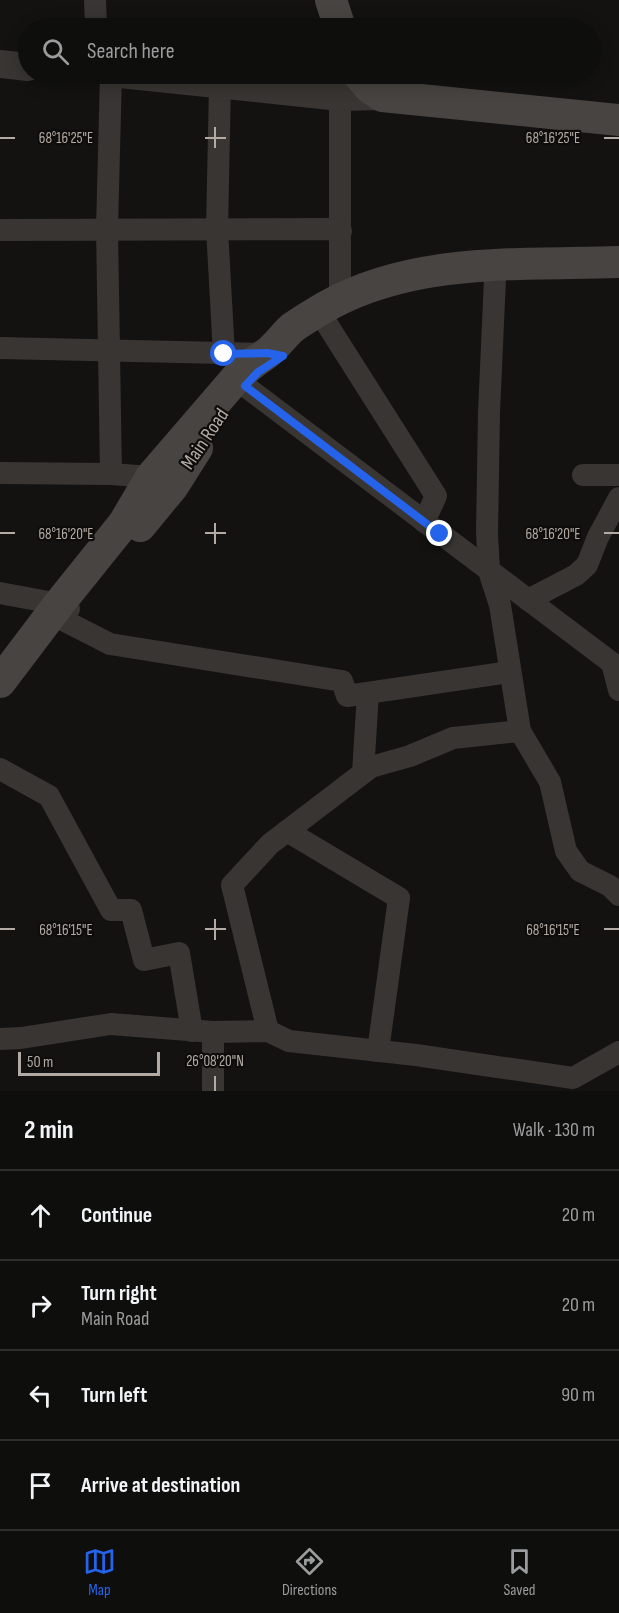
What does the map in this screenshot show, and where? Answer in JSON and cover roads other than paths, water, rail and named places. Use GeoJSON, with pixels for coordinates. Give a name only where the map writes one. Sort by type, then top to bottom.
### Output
{"type":"FeatureCollection","features":[{"type":"Feature","properties":{"kind":"main road"},"geometry":{"type":"LineString","coordinates":[[331,0],[337,18]]}},
{"type":"Feature","properties":{"kind":"main road"},"geometry":{"type":"LineString","coordinates":[[349,85],[369,88],[382,96],[619,120]]}},
{"type":"Feature","properties":{"kind":"main road"},"geometry":{"type":"LineString","coordinates":[[333,310],[381,283],[408,276],[492,266],[619,262]]}},
{"type":"Feature","properties":{"kind":"main road","name":"Main Road"},"geometry":{"type":"LineString","coordinates":[[0,695],[162,482],[245,386],[275,354],[333,310],[408,287],[441,281],[619,277]]}},
{"type":"Feature","properties":{"kind":"main road"},"geometry":{"type":"LineString","coordinates":[[162,482],[237,376],[253,361],[275,354]]}},
{"type":"Feature","properties":{"kind":"main road"},"geometry":{"type":"LineString","coordinates":[[0,682],[63,610]]}},
{"type":"Feature","properties":{"kind":"street"},"geometry":{"type":"LineString","coordinates":[[95,0],[96,18]]}},
{"type":"Feature","properties":{"kind":"street"},"geometry":{"type":"LineString","coordinates":[[0,64],[18,66]]}},
{"type":"Feature","properties":{"kind":"street"},"geometry":{"type":"LineString","coordinates":[[111,84],[107,229],[111,474]]}},
{"type":"Feature","properties":{"kind":"street"},"geometry":{"type":"LineString","coordinates":[[224,354],[217,229],[219,84],[349,85],[341,231],[333,310],[436,496],[424,522]]}},
{"type":"Feature","properties":{"kind":"street"},"geometry":{"type":"LineString","coordinates":[[0,230],[326,229],[341,231]]}},
{"type":"Feature","properties":{"kind":"street"},"geometry":{"type":"LineString","coordinates":[[495,279],[489,412],[487,533],[489,571],[500,605],[520,731],[550,782],[566,851],[580,871],[610,886],[619,894]]}},
{"type":"Feature","properties":{"kind":"street"},"geometry":{"type":"LineString","coordinates":[[0,348],[275,354]]}},
{"type":"Feature","properties":{"kind":"street"},"geometry":{"type":"LineString","coordinates":[[245,386],[489,571],[615,663],[619,690]]}},
{"type":"Feature","properties":{"kind":"street"},"geometry":{"type":"LineString","coordinates":[[0,473],[111,474],[162,482]]}},
{"type":"Feature","properties":{"kind":"street"},"geometry":{"type":"LineString","coordinates":[[583,475],[619,475]]}},
{"type":"Feature","properties":{"kind":"street"},"geometry":{"type":"LineString","coordinates":[[528,600],[576,575],[587,566],[598,537],[619,498]]}},
{"type":"Feature","properties":{"kind":"street"},"geometry":{"type":"LineString","coordinates":[[0,593],[63,610],[110,644],[342,681],[347,696],[510,672]]}},
{"type":"Feature","properties":{"kind":"street"},"geometry":{"type":"LineString","coordinates":[[363,773],[368,693]]}},
{"type":"Feature","properties":{"kind":"street"},"geometry":{"type":"LineString","coordinates":[[268,1031],[232,885],[270,844],[371,767],[410,756],[453,738],[520,731]]}},
{"type":"Feature","properties":{"kind":"street"},"geometry":{"type":"LineString","coordinates":[[0,769],[49,796],[111,910],[131,910],[144,960],[179,953],[202,1032],[213,1091]]}},
{"type":"Feature","properties":{"kind":"street"},"geometry":{"type":"LineString","coordinates":[[287,831],[399,898],[378,1051]]}},
{"type":"Feature","properties":{"kind":"street"},"geometry":{"type":"LineString","coordinates":[[0,1039],[21,1038],[111,1024],[202,1032],[268,1031],[289,1041],[378,1051],[572,1084],[619,1052]]}}]}
